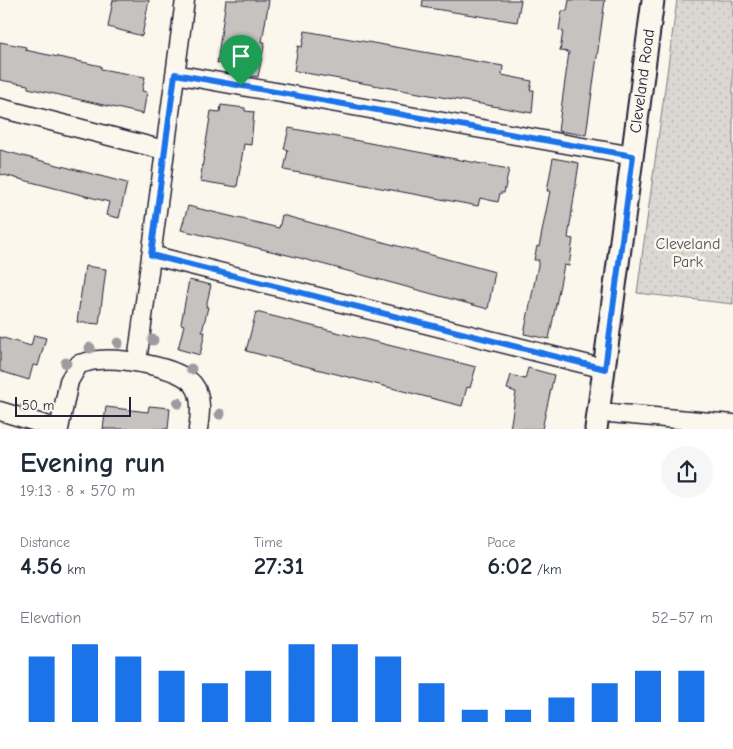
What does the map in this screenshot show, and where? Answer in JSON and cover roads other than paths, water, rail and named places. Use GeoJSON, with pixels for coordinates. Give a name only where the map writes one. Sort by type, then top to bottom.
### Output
{"type":"FeatureCollection","features":[{"type":"Feature","properties":{"kind":"street"},"geometry":{"type":"LineString","coordinates":[[137,362],[185,0]]}},
{"type":"Feature","properties":{"kind":"street","name":"Cleveland Road"},"geometry":{"type":"LineString","coordinates":[[597,420],[653,0]]}},
{"type":"Feature","properties":{"kind":"street"},"geometry":{"type":"LineString","coordinates":[[175,74],[633,156]]}},
{"type":"Feature","properties":{"kind":"street"},"geometry":{"type":"LineString","coordinates":[[0,108],[164,150]]}},
{"type":"Feature","properties":{"kind":"street"},"geometry":{"type":"LineString","coordinates":[[151,255],[605,369]]}},
{"type":"Feature","properties":{"kind":"street"},"geometry":{"type":"LineString","coordinates":[[0,411],[59,429],[69,381],[79,364],[97,360],[137,362],[176,374],[194,385],[201,404],[198,429]]}},
{"type":"Feature","properties":{"kind":"street"},"geometry":{"type":"LineString","coordinates":[[597,420],[733,424]]}},
{"type":"Feature","properties":{"kind":"park label","name":"Cleveland Park"},"geometry":{"type":"Point","coordinates":[688,253]}}]}
